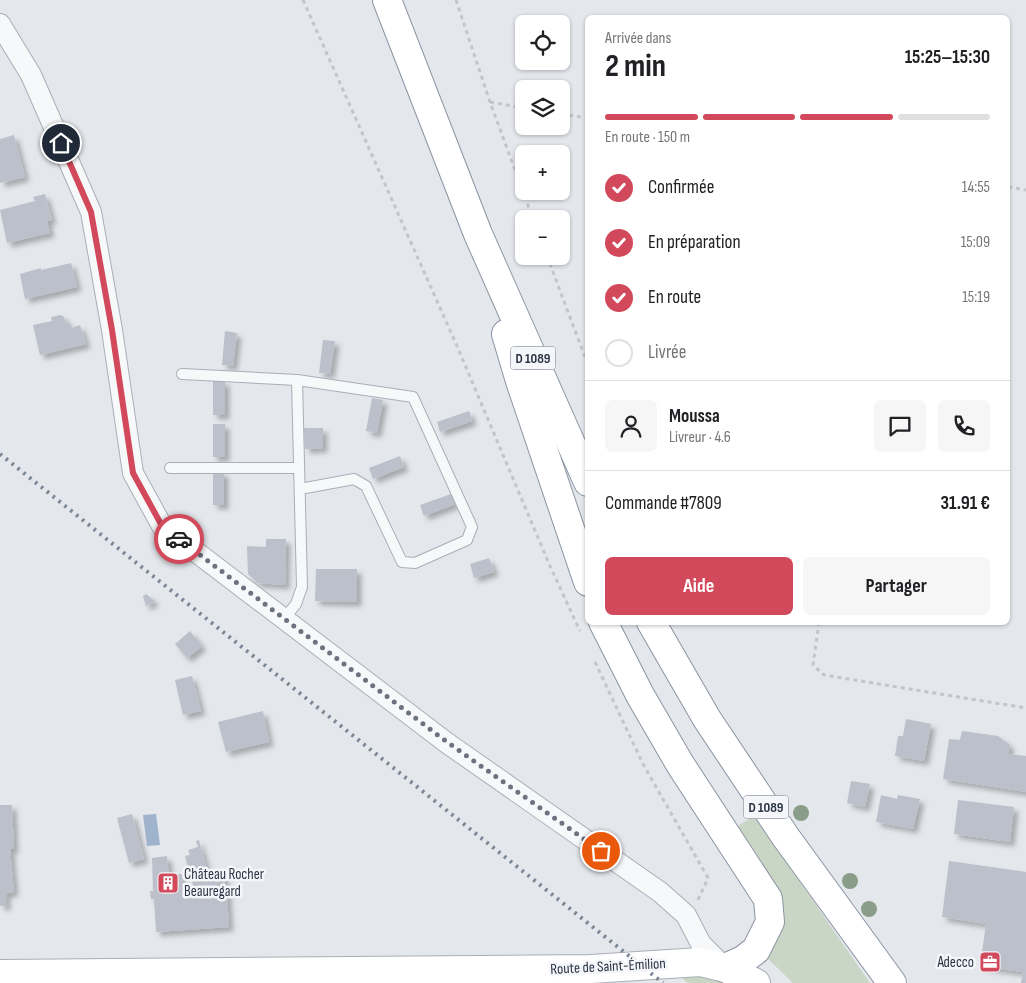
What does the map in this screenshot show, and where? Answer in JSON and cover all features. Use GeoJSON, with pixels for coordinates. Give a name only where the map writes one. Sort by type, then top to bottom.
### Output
{"type":"FeatureCollection","features":[{"type":"Feature","properties":{"kind":"main road","name":"D 1089"},"geometry":{"type":"LineString","coordinates":[[387,0],[478,234],[585,475]]}},
{"type":"Feature","properties":{"kind":"main road","name":"D 1089"},"geometry":{"type":"LineString","coordinates":[[478,234],[520,380],[585,573]]}},
{"type":"Feature","properties":{"kind":"main road","name":"D 1089"},"geometry":{"type":"LineString","coordinates":[[653,625],[708,718],[780,828],[892,983]]}},
{"type":"Feature","properties":{"kind":"main road"},"geometry":{"type":"LineString","coordinates":[[594,630],[640,695],[680,764],[768,899],[770,922],[756,950],[743,960],[725,968]]}},
{"type":"Feature","properties":{"kind":"main road","name":"Route de Saint-Émilion"},"geometry":{"type":"LineString","coordinates":[[0,974],[396,972],[438,977],[594,976],[624,967],[700,962],[725,968],[756,983]]}},
{"type":"Feature","properties":{"kind":"street"},"geometry":{"type":"LineString","coordinates":[[0,24],[31,74],[91,212],[112,330],[133,473],[162,526],[283,620],[447,742],[660,892],[686,915],[701,944],[725,968]]}},
{"type":"Feature","properties":{"kind":"lane"},"geometry":{"type":"LineString","coordinates":[[182,374],[297,380],[413,397],[472,527],[467,540],[416,563],[402,562],[366,486],[354,480],[300,489]]}},
{"type":"Feature","properties":{"kind":"lane"},"geometry":{"type":"LineString","coordinates":[[283,620],[296,604],[302,587],[297,380]]}},
{"type":"Feature","properties":{"kind":"lane"},"geometry":{"type":"LineString","coordinates":[[170,468],[299,468]]}},
{"type":"Feature","properties":{"kind":"path"},"geometry":{"type":"LineString","coordinates":[[303,0],[457,346],[550,566],[585,617]]}},
{"type":"Feature","properties":{"kind":"path"},"geometry":{"type":"LineString","coordinates":[[456,0],[490,102],[530,210]]}},
{"type":"Feature","properties":{"kind":"path"},"geometry":{"type":"LineString","coordinates":[[490,102],[515,106]]}},
{"type":"Feature","properties":{"kind":"path"},"geometry":{"type":"LineString","coordinates":[[570,115],[585,118]]}},
{"type":"Feature","properties":{"kind":"path"},"geometry":{"type":"LineString","coordinates":[[1010,187],[1026,190]]}},
{"type":"Feature","properties":{"kind":"path"},"geometry":{"type":"LineString","coordinates":[[550,265],[585,357]]}},
{"type":"Feature","properties":{"kind":"path"},"geometry":{"type":"LineString","coordinates":[[819,625],[813,664],[824,675],[1026,708]]}},
{"type":"Feature","properties":{"kind":"path"},"geometry":{"type":"LineString","coordinates":[[592,656],[643,764],[708,878],[700,898],[686,915]]}},
{"type":"Feature","properties":{"kind":"green space"},"geometry":{"type":"Polygon","coordinates":[[[754,816],[870,983],[793,983],[767,958],[770,948],[736,827],[754,816]]]}},
{"type":"Feature","properties":{"kind":"green space"},"geometry":{"type":"Polygon","coordinates":[[[699,971],[738,983],[688,983],[674,972],[699,971]]]}},
{"type":"Feature","properties":{"kind":"water"},"geometry":{"type":"Polygon","coordinates":[[[156,814],[160,845],[147,846],[143,815],[156,814]]]}},
{"type":"Feature","properties":{"kind":"building"},"geometry":{"type":"Polygon","coordinates":[[[14,135],[25,177],[0,183],[0,139],[14,135]]]}},
{"type":"Feature","properties":{"kind":"building"},"geometry":{"type":"Polygon","coordinates":[[[45,194],[52,220],[47,221],[50,233],[7,243],[0,210],[35,201],[33,197],[45,194]]]}},
{"type":"Feature","properties":{"kind":"building"},"geometry":{"type":"Polygon","coordinates":[[[71,263],[77,287],[25,299],[20,274],[71,263]]]}},
{"type":"Feature","properties":{"kind":"building"},"geometry":{"type":"Polygon","coordinates":[[[61,315],[64,317],[66,324],[70,323],[72,328],[80,325],[86,344],[40,355],[33,325],[52,321],[51,317],[61,315]]]}},
{"type":"Feature","properties":{"kind":"building"},"geometry":{"type":"Polygon","coordinates":[[[225,331],[237,333],[233,366],[222,365],[225,331]]]}},
{"type":"Feature","properties":{"kind":"building"},"geometry":{"type":"Polygon","coordinates":[[[323,340],[335,341],[330,374],[319,373],[323,340]]]}},
{"type":"Feature","properties":{"kind":"building"},"geometry":{"type":"Polygon","coordinates":[[[213,381],[225,381],[225,415],[213,415],[213,381]]]}},
{"type":"Feature","properties":{"kind":"building"},"geometry":{"type":"Polygon","coordinates":[[[372,398],[383,400],[377,433],[366,431],[372,398]]]}},
{"type":"Feature","properties":{"kind":"building"},"geometry":{"type":"Polygon","coordinates":[[[469,411],[472,421],[440,432],[437,422],[469,411]]]}},
{"type":"Feature","properties":{"kind":"building"},"geometry":{"type":"Polygon","coordinates":[[[213,424],[225,424],[225,457],[213,457],[213,424]]]}},
{"type":"Feature","properties":{"kind":"building"},"geometry":{"type":"Polygon","coordinates":[[[304,428],[323,428],[323,448],[305,449],[304,428]]]}},
{"type":"Feature","properties":{"kind":"building"},"geometry":{"type":"Polygon","coordinates":[[[400,456],[404,467],[373,479],[369,468],[400,456]]]}},
{"type":"Feature","properties":{"kind":"building"},"geometry":{"type":"Polygon","coordinates":[[[213,472],[224,472],[224,505],[213,505],[213,472]]]}},
{"type":"Feature","properties":{"kind":"building"},"geometry":{"type":"Polygon","coordinates":[[[451,494],[455,504],[424,516],[420,505],[451,494]]]}},
{"type":"Feature","properties":{"kind":"building"},"geometry":{"type":"Polygon","coordinates":[[[266,539],[286,539],[285,585],[258,583],[248,574],[247,546],[266,547],[266,539]]]}},
{"type":"Feature","properties":{"kind":"building"},"geometry":{"type":"Polygon","coordinates":[[[489,558],[494,572],[474,578],[470,564],[489,558]]]}},
{"type":"Feature","properties":{"kind":"building"},"geometry":{"type":"Polygon","coordinates":[[[316,569],[357,569],[357,602],[315,601],[316,569]]]}},
{"type":"Feature","properties":{"kind":"building"},"geometry":{"type":"Polygon","coordinates":[[[146,594],[155,601],[146,606],[143,596],[146,594]]]}},
{"type":"Feature","properties":{"kind":"building"},"geometry":{"type":"Polygon","coordinates":[[[190,631],[202,646],[187,658],[175,644],[190,631]]]}},
{"type":"Feature","properties":{"kind":"building"},"geometry":{"type":"Polygon","coordinates":[[[192,676],[201,711],[183,715],[175,680],[192,676]]]}},
{"type":"Feature","properties":{"kind":"building"},"geometry":{"type":"Polygon","coordinates":[[[263,711],[269,742],[226,752],[218,722],[263,711]]]}},
{"type":"Feature","properties":{"kind":"building"},"geometry":{"type":"Polygon","coordinates":[[[906,719],[931,724],[924,761],[895,756],[898,736],[903,736],[906,719]]]}},
{"type":"Feature","properties":{"kind":"building"},"geometry":{"type":"Polygon","coordinates":[[[962,731],[998,736],[1010,745],[1008,754],[1026,756],[1026,792],[943,779],[949,739],[960,740],[962,731]]]}},
{"type":"Feature","properties":{"kind":"building"},"geometry":{"type":"Polygon","coordinates":[[[851,781],[870,784],[865,807],[847,803],[851,781]]]}},
{"type":"Feature","properties":{"kind":"building"},"geometry":{"type":"Polygon","coordinates":[[[881,795],[897,799],[898,795],[920,799],[913,829],[876,822],[881,795]]]}},
{"type":"Feature","properties":{"kind":"building"},"geometry":{"type":"Polygon","coordinates":[[[958,800],[1014,807],[1010,842],[954,834],[958,800]]]}},
{"type":"Feature","properties":{"kind":"building"},"geometry":{"type":"Polygon","coordinates":[[[0,805],[12,805],[14,849],[10,849],[14,892],[6,893],[6,906],[0,906],[0,805]]]}},
{"type":"Feature","properties":{"kind":"building"},"geometry":{"type":"Polygon","coordinates":[[[132,814],[144,859],[129,863],[117,818],[132,814]]]}},
{"type":"Feature","properties":{"kind":"building","name":"Château Rocher Beauregard"},"geometry":{"type":"Polygon","coordinates":[[[199,840],[208,875],[223,872],[229,927],[156,932],[154,899],[151,899],[150,891],[153,891],[152,858],[167,856],[169,875],[182,874],[184,897],[196,896],[185,856],[190,855],[188,850],[198,847],[196,841],[199,840]]]}},
{"type":"Feature","properties":{"kind":"building"},"geometry":{"type":"Polygon","coordinates":[[[949,861],[1026,872],[1026,983],[1021,983],[1023,972],[980,966],[986,924],[942,917],[949,861]]]}},
{"type":"Feature","properties":{"kind":"railway"},"geometry":{"type":"LineString","coordinates":[[0,454],[663,983]]}},
{"type":"Feature","properties":{"kind":"way so far"},"geometry":{"type":"LineString","coordinates":[[179,539],[283,620],[447,742],[601,851]]}},
{"type":"Feature","properties":{"kind":"place","name":"Château Rocher Beauregard"},"geometry":{"type":"Point","coordinates":[168,883]}},
{"type":"Feature","properties":{"kind":"place","name":"Adecco"},"geometry":{"type":"Point","coordinates":[990,962]}},
{"type":"Feature","properties":{"kind":"route"},"geometry":{"type":"LineString","coordinates":[[61,143],[91,212],[112,330],[133,473],[162,526],[179,539]]}}]}
